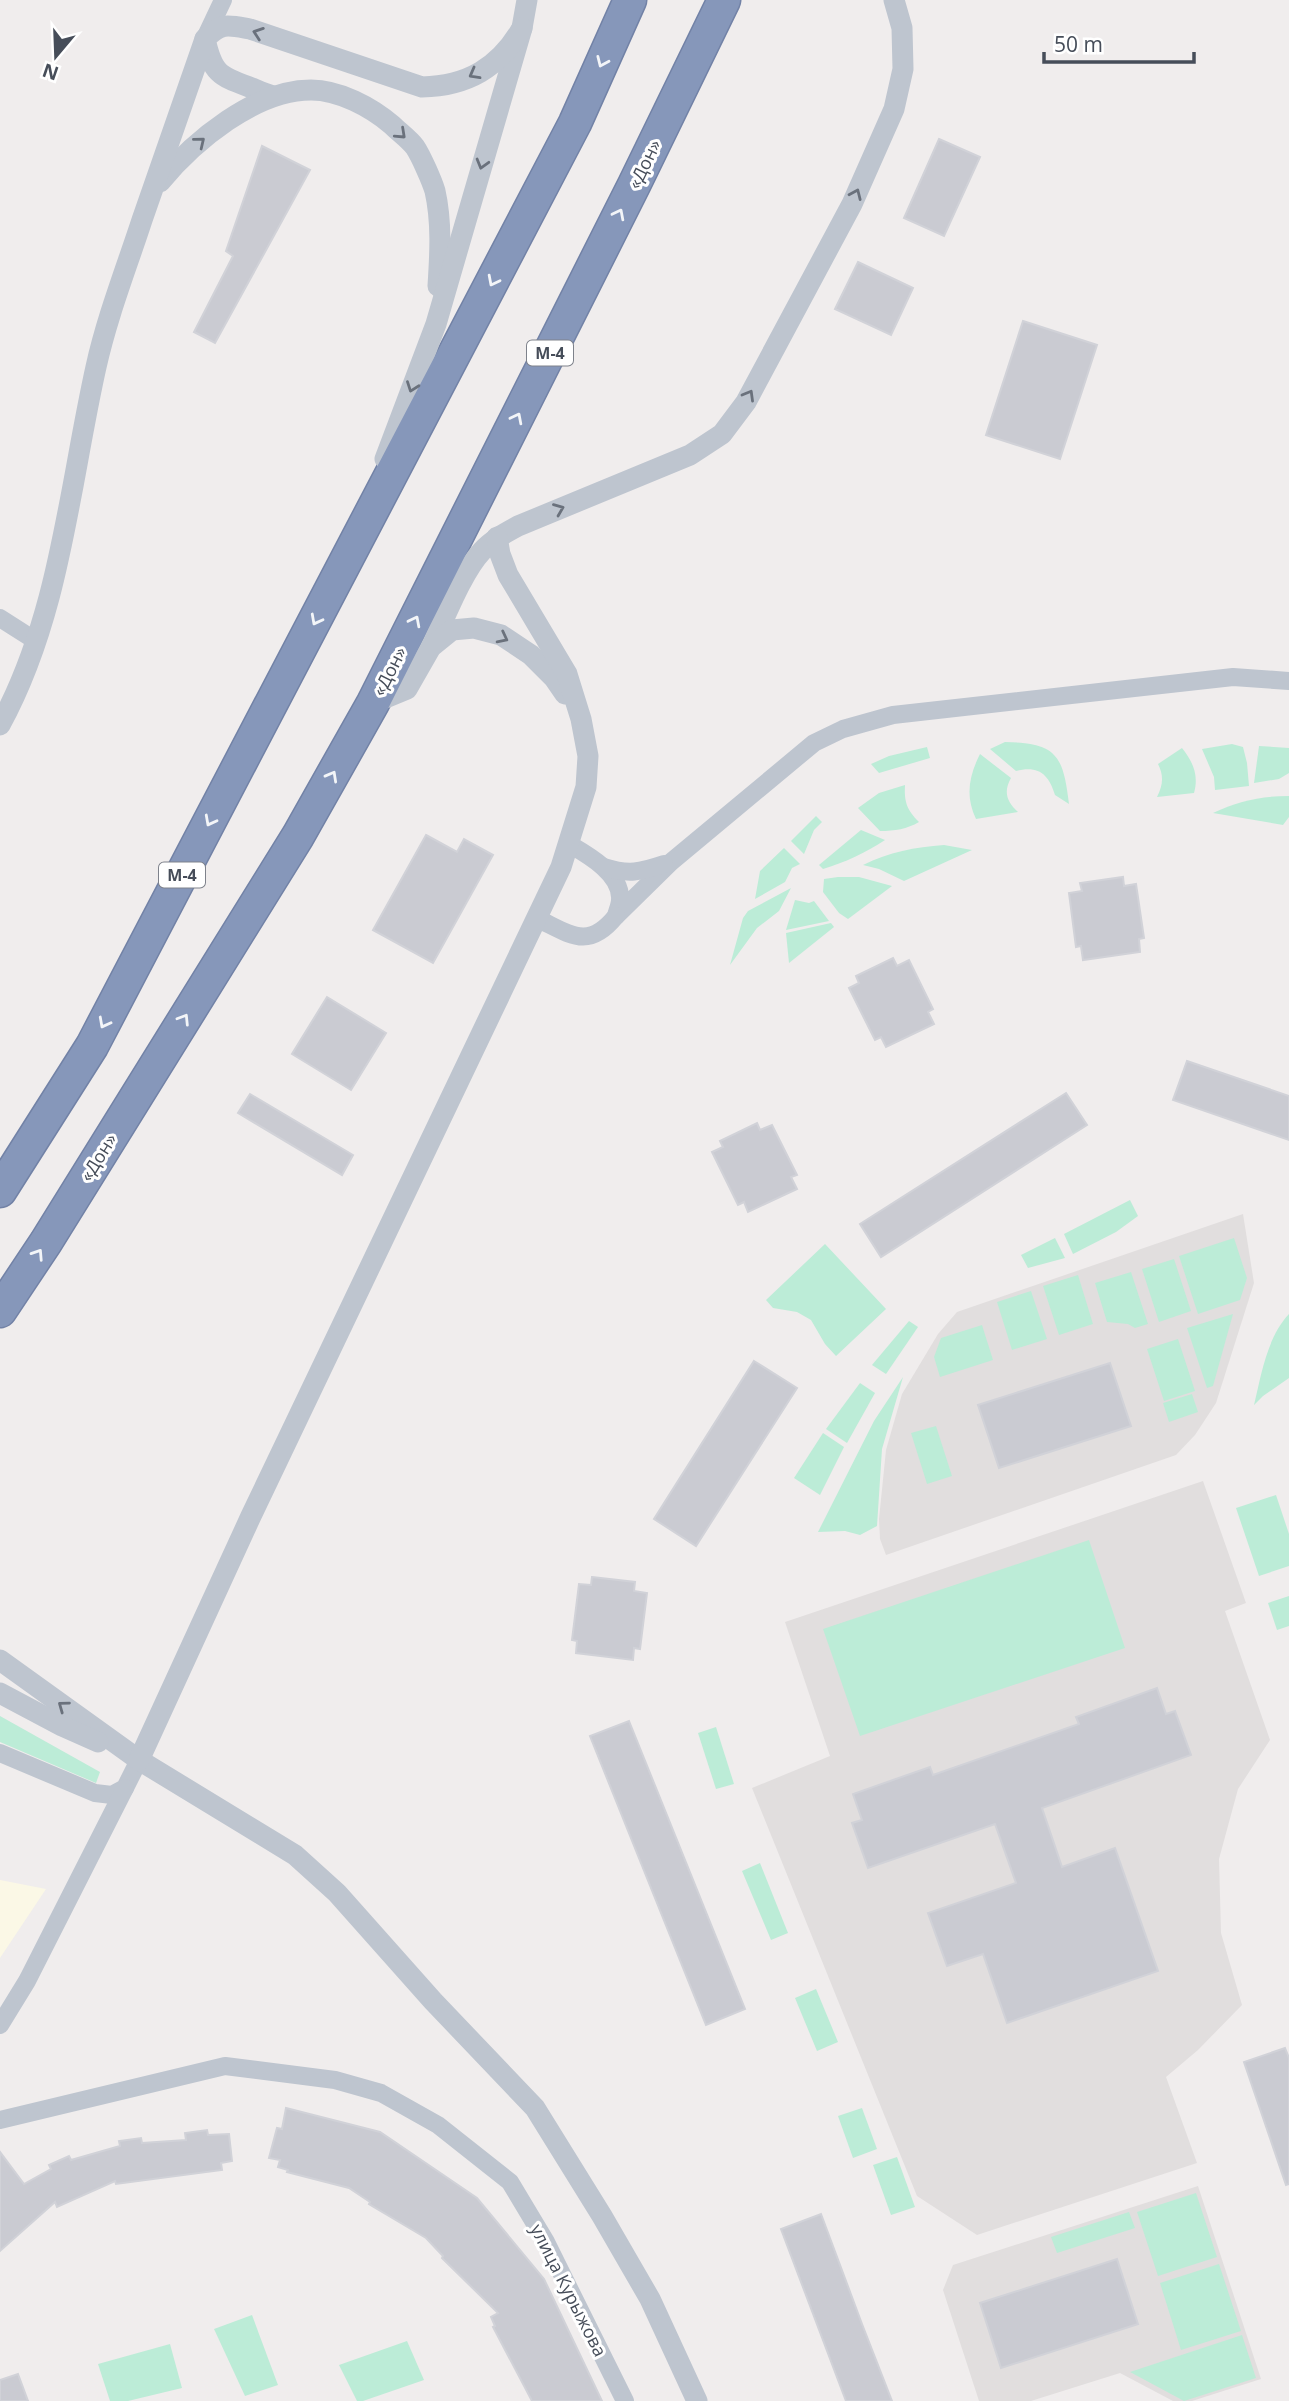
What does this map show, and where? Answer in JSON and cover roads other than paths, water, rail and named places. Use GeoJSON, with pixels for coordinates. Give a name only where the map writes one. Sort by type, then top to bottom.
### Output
{"type":"FeatureCollection","features":[{"type":"Feature","properties":{"kind":"highway","name":"М-4"},"geometry":{"type":"LineString","coordinates":[[0,1191],[92,1046],[575,123],[630,0]]}},
{"type":"Feature","properties":{"kind":"highway","name":"«Дон»"},"geometry":{"type":"LineString","coordinates":[[0,1311],[298,836],[373,703],[634,185],[724,0]]}},
{"type":"Feature","properties":{"kind":"street"},"geometry":{"type":"LineString","coordinates":[[0,726],[36,641],[59,563],[96,367],[117,292],[205,39],[223,0]]}},
{"type":"Feature","properties":{"kind":"street"},"geometry":{"type":"LineString","coordinates":[[348,560],[436,324],[522,27],[527,0]]}},
{"type":"Feature","properties":{"kind":"street"},"geometry":{"type":"LineString","coordinates":[[373,703],[407,689],[468,571],[480,552],[497,537],[690,455],[722,433],[746,402],[852,204],[894,109],[903,69],[902,28],[894,0]]}},
{"type":"Feature","properties":{"kind":"street"},"geometry":{"type":"LineString","coordinates":[[205,39],[215,29],[227,25],[250,29],[422,87],[445,86],[470,78],[495,62],[511,46],[522,27]]}},
{"type":"Feature","properties":{"kind":"street"},"geometry":{"type":"LineString","coordinates":[[205,39],[214,68],[223,77],[273,96]]}},
{"type":"Feature","properties":{"kind":"street"},"geometry":{"type":"LineString","coordinates":[[153,191],[177,162],[201,141],[234,117],[273,96],[312,90],[356,100],[383,118],[415,147],[435,190],[440,246],[436,324]]}},
{"type":"Feature","properties":{"kind":"street"},"geometry":{"type":"LineString","coordinates":[[0,2025],[27,1981],[139,1760],[251,1516],[561,867],[569,844],[586,787],[588,756],[581,719],[567,674],[508,575],[497,537]]}},
{"type":"Feature","properties":{"kind":"street"},"geometry":{"type":"LineString","coordinates":[[0,618],[36,641]]}},
{"type":"Feature","properties":{"kind":"street"},"geometry":{"type":"LineString","coordinates":[[431,647],[452,630],[474,628],[501,635],[531,655],[554,678],[581,719]]}},
{"type":"Feature","properties":{"kind":"street"},"geometry":{"type":"LineString","coordinates":[[536,918],[568,933],[587,938],[604,931],[671,862],[814,743],[843,729],[892,715],[1233,677],[1289,681]]}},
{"type":"Feature","properties":{"kind":"street"},"geometry":{"type":"LineString","coordinates":[[569,844],[604,867],[620,872],[639,873],[671,862]]}},
{"type":"Feature","properties":{"kind":"street"},"geometry":{"type":"LineString","coordinates":[[604,867],[615,882],[621,897],[616,916]]}},
{"type":"Feature","properties":{"kind":"street"},"geometry":{"type":"LineString","coordinates":[[0,1660],[139,1760],[295,1855],[337,1893],[433,2001],[535,2108],[650,2299],[697,2401]]}},
{"type":"Feature","properties":{"kind":"street"},"geometry":{"type":"LineString","coordinates":[[0,1693],[62,1726],[139,1760]]}},
{"type":"Feature","properties":{"kind":"street"},"geometry":{"type":"LineString","coordinates":[[0,1754],[95,1793],[112,1795],[125,1788]]}},
{"type":"Feature","properties":{"kind":"street","name":"улица Курыжова"},"geometry":{"type":"LineString","coordinates":[[0,2120],[225,2066],[335,2080],[381,2093],[438,2125],[510,2182],[546,2242],[625,2401]]}}]}
